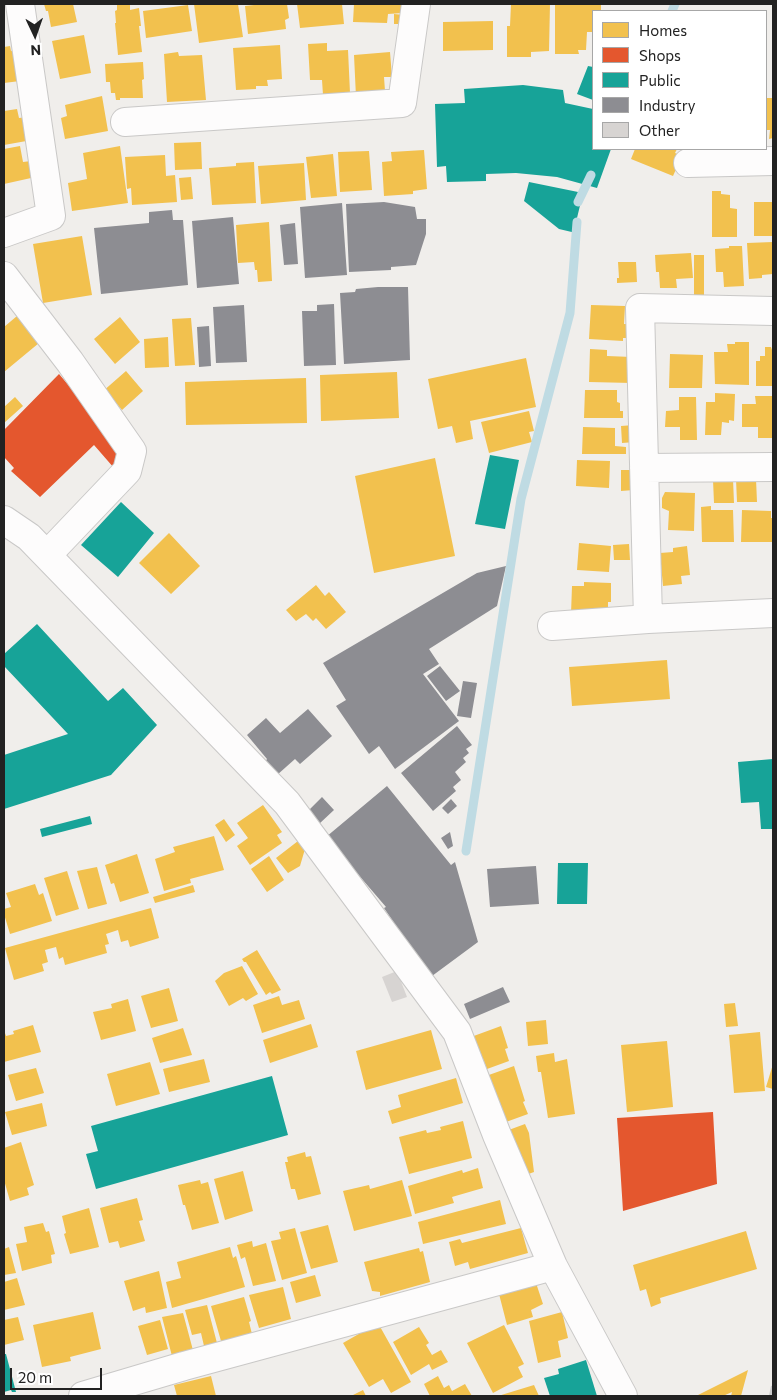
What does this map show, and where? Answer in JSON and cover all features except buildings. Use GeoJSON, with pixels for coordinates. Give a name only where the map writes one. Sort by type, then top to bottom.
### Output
{"type":"FeatureCollection","features":[{"type":"Feature","properties":{"kind":"street"},"geometry":{"type":"LineString","coordinates":[[4,233],[51,216],[20,4]]}},
{"type":"Feature","properties":{"kind":"street"},"geometry":{"type":"LineString","coordinates":[[125,122],[402,103],[416,4]]}},
{"type":"Feature","properties":{"kind":"street"},"geometry":{"type":"LineString","coordinates":[[688,163],[773,161]]}},
{"type":"Feature","properties":{"kind":"street"},"geometry":{"type":"LineString","coordinates":[[4,276],[70,362],[132,451],[126,471],[47,555]]}},
{"type":"Feature","properties":{"kind":"street"},"geometry":{"type":"LineString","coordinates":[[648,619],[640,308],[773,311]]}},
{"type":"Feature","properties":{"kind":"street"},"geometry":{"type":"LineString","coordinates":[[644,468],[773,467]]}},
{"type":"Feature","properties":{"kind":"street"},"geometry":{"type":"LineString","coordinates":[[4,520],[29,537],[287,803],[457,1032],[553,1266],[623,1396]]}},
{"type":"Feature","properties":{"kind":"street"},"geometry":{"type":"LineString","coordinates":[[552,626],[773,613]]}},
{"type":"Feature","properties":{"kind":"street"},"geometry":{"type":"LineString","coordinates":[[83,1396],[184,1366],[553,1266]]}},
{"type":"Feature","properties":{"kind":"waterway"},"geometry":{"type":"LineString","coordinates":[[672,10],[675,4]]}},
{"type":"Feature","properties":{"kind":"waterway"},"geometry":{"type":"LineString","coordinates":[[578,202],[591,175]]}},
{"type":"Feature","properties":{"kind":"waterway"},"geometry":{"type":"LineString","coordinates":[[466,851],[521,499],[570,313],[577,222]]}},
{"type":"Feature","properties":{"kind":"railway"},"geometry":{"type":"LineString","coordinates":[[771,1396],[773,1386]]}}]}
